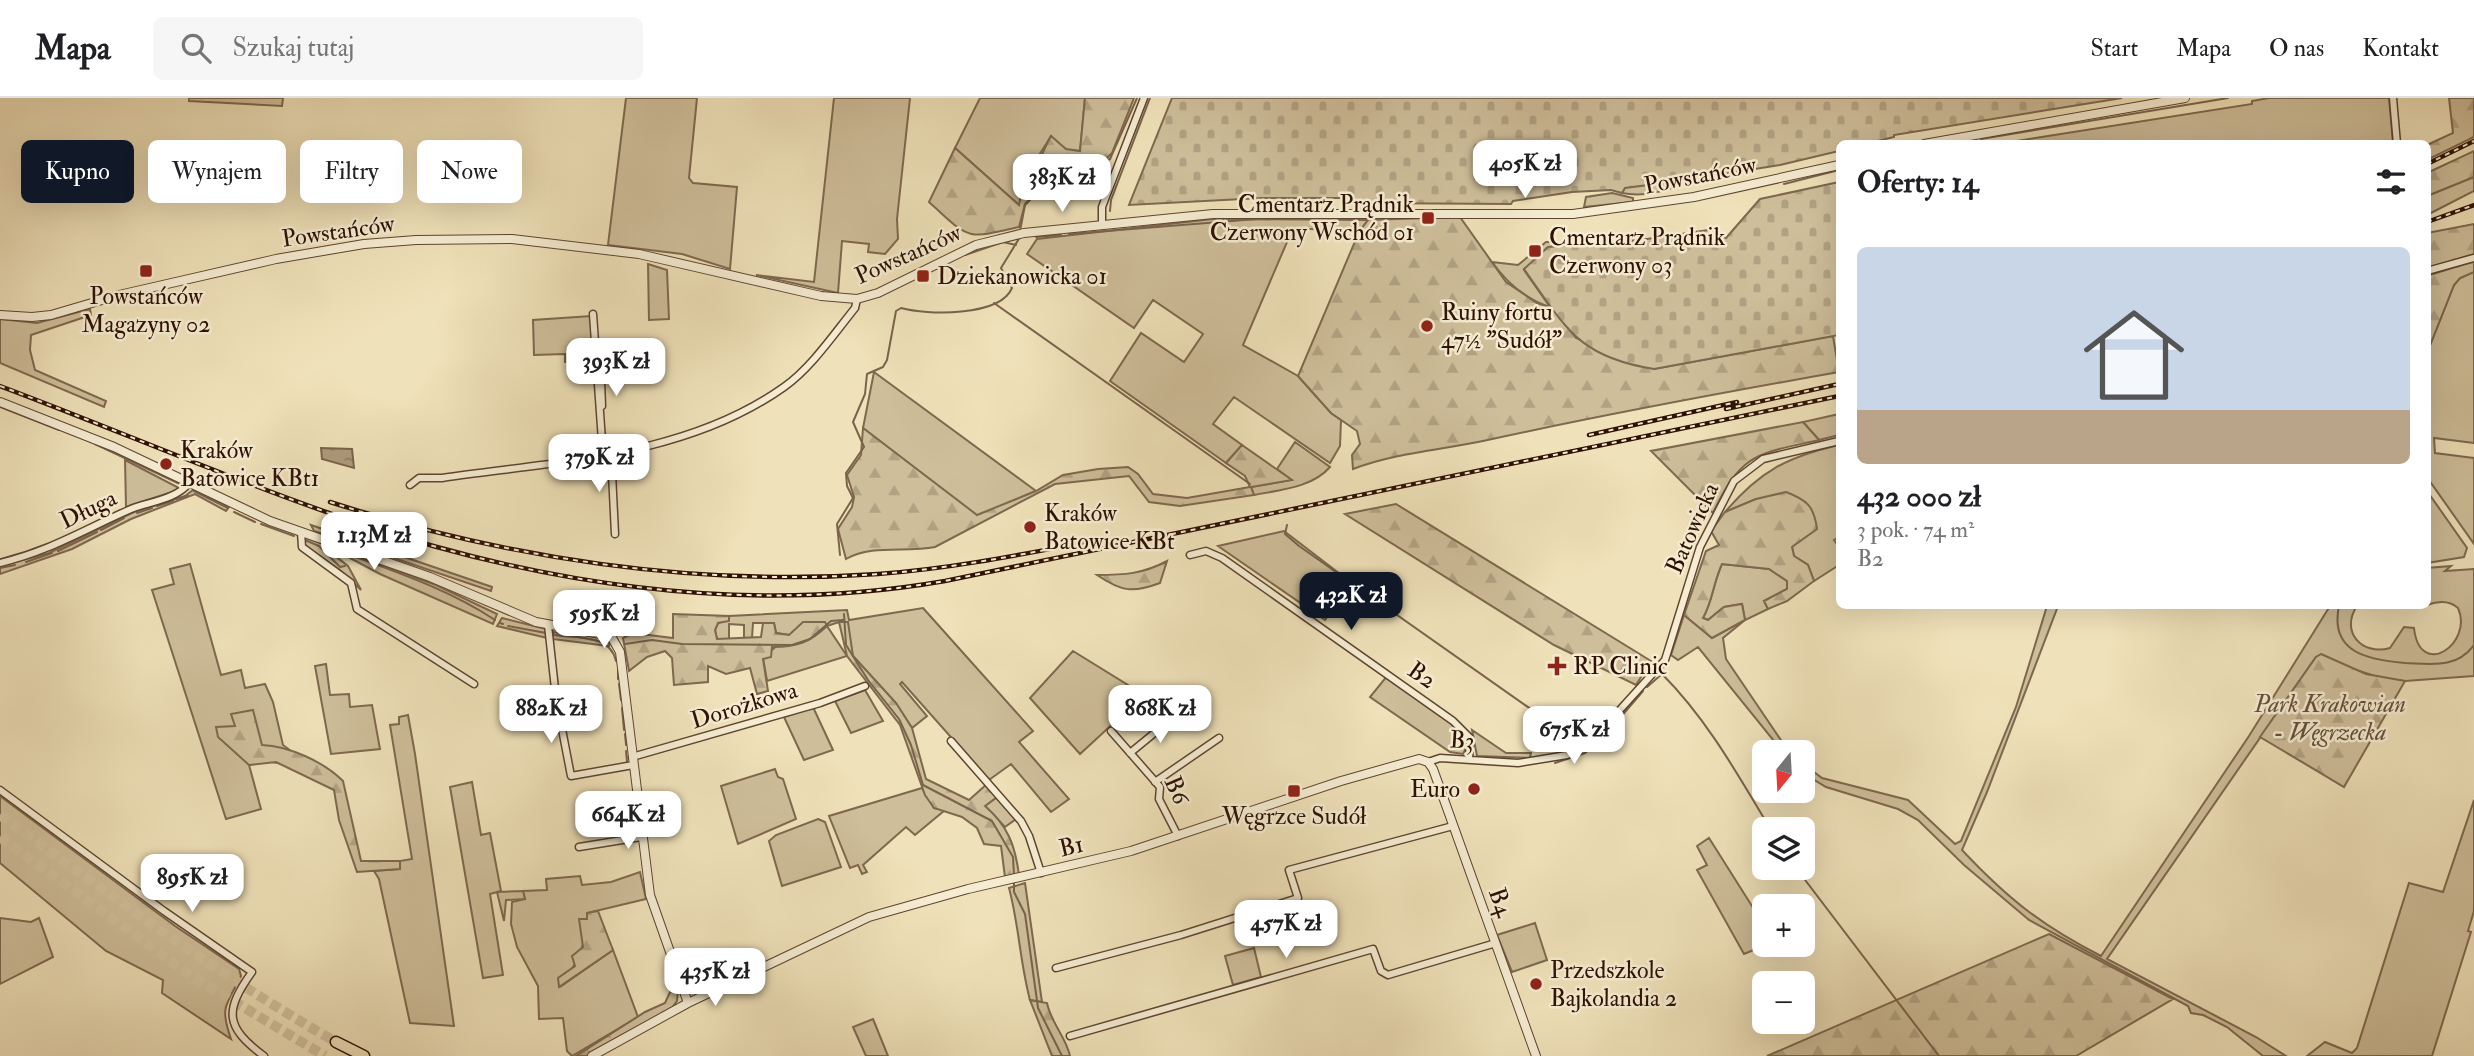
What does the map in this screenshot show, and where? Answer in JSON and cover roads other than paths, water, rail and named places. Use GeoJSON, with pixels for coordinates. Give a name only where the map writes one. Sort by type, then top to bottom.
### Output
{"type":"FeatureCollection","features":[{"type":"Feature","properties":{"kind":"highway"},"geometry":{"type":"LineString","coordinates":[[336,1042],[364,1056]]}},
{"type":"Feature","properties":{"kind":"street"},"geometry":{"type":"LineString","coordinates":[[1102,225],[1102,207],[1144,98]]}},
{"type":"Feature","properties":{"kind":"street"},"geometry":{"type":"LineString","coordinates":[[1947,140],[2185,98]]}},
{"type":"Feature","properties":{"kind":"street"},"geometry":{"type":"LineString","coordinates":[[2393,98],[2397,140]]}},
{"type":"Feature","properties":{"kind":"street","name":"Powstańców"},"geometry":{"type":"LineString","coordinates":[[0,315],[51,315],[119,295],[276,258],[364,244],[416,240],[512,239],[639,254],[821,296],[857,299],[877,293],[964,250],[1024,233],[1239,213],[1573,214],[1694,197],[1836,166]]}},
{"type":"Feature","properties":{"kind":"street"},"geometry":{"type":"LineString","coordinates":[[2431,270],[2474,258]]}},
{"type":"Feature","properties":{"kind":"street"},"geometry":{"type":"LineString","coordinates":[[410,485],[419,478],[603,455],[652,445],[701,430],[779,390],[814,358],[855,308],[857,299]]}},
{"type":"Feature","properties":{"kind":"street"},"geometry":{"type":"LineString","coordinates":[[593,314],[603,455]]}},
{"type":"Feature","properties":{"kind":"street"},"geometry":{"type":"LineString","coordinates":[[600,355],[602,435]]}},
{"type":"Feature","properties":{"kind":"street"},"geometry":{"type":"LineString","coordinates":[[0,402],[114,447],[270,521],[440,581],[503,610],[548,625],[607,634],[617,643],[650,895],[688,1003]]}},
{"type":"Feature","properties":{"kind":"street","name":"Batowicka"},"geometry":{"type":"LineString","coordinates":[[1665,660],[1700,547],[1734,481],[1746,468],[1763,459],[1836,442]]}},
{"type":"Feature","properties":{"kind":"street"},"geometry":{"type":"LineString","coordinates":[[611,453],[614,534]]}},
{"type":"Feature","properties":{"kind":"street","name":"Długa"},"geometry":{"type":"LineString","coordinates":[[0,563],[53,548],[131,509],[183,491],[189,483]]}},
{"type":"Feature","properties":{"kind":"street"},"geometry":{"type":"LineString","coordinates":[[301,532],[302,547],[351,583],[357,609],[474,684]]}},
{"type":"Feature","properties":{"kind":"street","name":"B2"},"geometry":{"type":"LineString","coordinates":[[1190,555],[1206,551],[1222,558],[1453,721],[1470,738],[1469,759]]}},
{"type":"Feature","properties":{"kind":"street","name":"Dorożkowa"},"geometry":{"type":"LineString","coordinates":[[548,625],[556,698],[571,776],[632,761],[865,686]]}},
{"type":"Feature","properties":{"kind":"street","name":"B3"},"geometry":{"type":"LineString","coordinates":[[1428,762],[1440,758],[1518,763],[1577,751],[1611,722],[1665,660]]}},
{"type":"Feature","properties":{"kind":"street"},"geometry":{"type":"LineString","coordinates":[[1130,753],[1174,717]]}},
{"type":"Feature","properties":{"kind":"street","name":"B6"},"geometry":{"type":"LineString","coordinates":[[1111,731],[1160,787],[1159,799],[1178,836]]}},
{"type":"Feature","properties":{"kind":"street"},"geometry":{"type":"LineString","coordinates":[[1155,782],[1219,738]]}},
{"type":"Feature","properties":{"kind":"street"},"geometry":{"type":"LineString","coordinates":[[951,741],[1021,821],[1041,873]]}},
{"type":"Feature","properties":{"kind":"street","name":"B1"},"geometry":{"type":"LineString","coordinates":[[592,1056],[688,1003],[869,916],[1130,851],[1399,763],[1419,759],[1428,762]]}},
{"type":"Feature","properties":{"kind":"street","name":"B4"},"geometry":{"type":"LineString","coordinates":[[1428,762],[1536,1056]]}},
{"type":"Feature","properties":{"kind":"street"},"geometry":{"type":"LineString","coordinates":[[0,790],[252,972],[235,1000],[232,1019],[238,1034],[264,1056]]}},
{"type":"Feature","properties":{"kind":"street"},"geometry":{"type":"LineString","coordinates":[[1056,968],[1169,938],[1298,898],[1289,870],[1453,825]]}},
{"type":"Feature","properties":{"kind":"street"},"geometry":{"type":"LineString","coordinates":[[579,847],[641,837]]}},
{"type":"Feature","properties":{"kind":"street"},"geometry":{"type":"LineString","coordinates":[[1070,1036],[1373,949],[1380,969],[1388,975],[1496,943]]}},
{"type":"Feature","properties":{"kind":"water"},"geometry":{"type":"Polygon","coordinates":[[[321,448],[352,449],[354,468],[322,459],[321,448]]]}},
{"type":"Feature","properties":{"kind":"waterway"},"geometry":{"type":"LineString","coordinates":[[1020,231],[1025,205],[1031,199],[1110,159],[1137,98]]}},
{"type":"Feature","properties":{"kind":"waterway"},"geometry":{"type":"LineString","coordinates":[[1110,211],[1111,200],[1150,98]]}},
{"type":"Feature","properties":{"kind":"waterway"},"geometry":{"type":"LineString","coordinates":[[1981,139],[2228,98]]}},
{"type":"Feature","properties":{"kind":"waterway"},"geometry":{"type":"LineString","coordinates":[[1784,184],[1836,171]]}},
{"type":"Feature","properties":{"kind":"waterway"},"geometry":{"type":"LineString","coordinates":[[1069,234],[1257,219]]}},
{"type":"Feature","properties":{"kind":"waterway"},"geometry":{"type":"LineString","coordinates":[[1264,219],[1331,219]]}},
{"type":"Feature","properties":{"kind":"waterway"},"geometry":{"type":"LineString","coordinates":[[1340,219],[1366,219]]}},
{"type":"Feature","properties":{"kind":"waterway"},"geometry":{"type":"LineString","coordinates":[[1036,237],[1061,235]]}},
{"type":"Feature","properties":{"kind":"waterway"},"geometry":{"type":"LineString","coordinates":[[840,555],[837,524],[853,498],[847,486],[846,473],[864,447],[853,422],[865,394],[867,374],[883,367],[887,360],[896,311],[901,308],[927,312],[961,312],[993,304],[1005,297],[1012,288],[1001,268],[1020,237]]}},
{"type":"Feature","properties":{"kind":"waterway"},"geometry":{"type":"LineString","coordinates":[[965,255],[1003,242],[1016,245]]}},
{"type":"Feature","properties":{"kind":"waterway"},"geometry":{"type":"LineString","coordinates":[[994,303],[1250,484]]}},
{"type":"Feature","properties":{"kind":"waterway"},"geometry":{"type":"LineString","coordinates":[[0,407],[59,430]]}},
{"type":"Feature","properties":{"kind":"waterway"},"geometry":{"type":"LineString","coordinates":[[95,444],[182,485]]}},
{"type":"Feature","properties":{"kind":"waterway"},"geometry":{"type":"LineString","coordinates":[[194,491],[228,508]]}},
{"type":"Feature","properties":{"kind":"waterway"},"geometry":{"type":"LineString","coordinates":[[177,499],[188,496]]}},
{"type":"Feature","properties":{"kind":"waterway"},"geometry":{"type":"LineString","coordinates":[[157,506],[173,501]]}},
{"type":"Feature","properties":{"kind":"waterway"},"geometry":{"type":"LineString","coordinates":[[137,513],[152,508]]}},
{"type":"Feature","properties":{"kind":"waterway"},"geometry":{"type":"LineString","coordinates":[[234,512],[255,522]]}},
{"type":"Feature","properties":{"kind":"waterway"},"geometry":{"type":"LineString","coordinates":[[101,530],[124,518]]}},
{"type":"Feature","properties":{"kind":"waterway"},"geometry":{"type":"LineString","coordinates":[[261,524],[294,536]]}},
{"type":"Feature","properties":{"kind":"waterway"},"geometry":{"type":"LineString","coordinates":[[1287,525],[1285,534],[1299,546],[1579,743]]}},
{"type":"Feature","properties":{"kind":"waterway"},"geometry":{"type":"LineString","coordinates":[[58,551],[97,532]]}},
{"type":"Feature","properties":{"kind":"waterway"},"geometry":{"type":"LineString","coordinates":[[305,540],[319,546],[340,567],[345,566]]}},
{"type":"Feature","properties":{"kind":"waterway"},"geometry":{"type":"LineString","coordinates":[[26,562],[52,553]]}},
{"type":"Feature","properties":{"kind":"waterway"},"geometry":{"type":"LineString","coordinates":[[353,556],[444,592],[495,620]]}},
{"type":"Feature","properties":{"kind":"waterway"},"geometry":{"type":"LineString","coordinates":[[0,568],[15,565]]}},
{"type":"Feature","properties":{"kind":"waterway"},"geometry":{"type":"LineString","coordinates":[[2339,609],[2337,622],[2340,634],[2346,644],[2366,656],[2405,663],[2443,663],[2459,658],[2474,645]]}},
{"type":"Feature","properties":{"kind":"waterway"},"geometry":{"type":"LineString","coordinates":[[844,614],[846,645],[868,680],[899,719],[911,745],[923,785],[992,821],[1013,857],[1014,876]]}},
{"type":"Feature","properties":{"kind":"waterway"},"geometry":{"type":"LineString","coordinates":[[625,644],[652,640],[682,644],[792,645],[810,639],[831,621],[843,620]]}},
{"type":"Feature","properties":{"kind":"waterway"},"geometry":{"type":"LineString","coordinates":[[508,626],[546,633]]}},
{"type":"Feature","properties":{"kind":"waterway"},"geometry":{"type":"LineString","coordinates":[[553,635],[582,637],[600,642],[613,652],[616,661]]}},
{"type":"Feature","properties":{"kind":"waterway"},"geometry":{"type":"LineString","coordinates":[[618,670],[618,679]]}},
{"type":"Feature","properties":{"kind":"waterway"},"geometry":{"type":"LineString","coordinates":[[1647,687],[1662,674],[1678,691],[1721,748],[1763,817]]}},
{"type":"Feature","properties":{"kind":"waterway"},"geometry":{"type":"LineString","coordinates":[[619,684],[621,700]]}},
{"type":"Feature","properties":{"kind":"waterway"},"geometry":{"type":"LineString","coordinates":[[1619,719],[1643,691]]}},
{"type":"Feature","properties":{"kind":"waterway"},"geometry":{"type":"LineString","coordinates":[[622,708],[624,730]]}},
{"type":"Feature","properties":{"kind":"waterway"},"geometry":{"type":"LineString","coordinates":[[1555,763],[1585,753],[1615,725]]}},
{"type":"Feature","properties":{"kind":"waterway"},"geometry":{"type":"LineString","coordinates":[[625,734],[626,745]]}},
{"type":"Feature","properties":{"kind":"waterway"},"geometry":{"type":"LineString","coordinates":[[626,751],[627,762]]}},
{"type":"Feature","properties":{"kind":"waterway"},"geometry":{"type":"LineString","coordinates":[[1805,880],[1939,1056]]}},
{"type":"Feature","properties":{"kind":"waterway"},"geometry":{"type":"LineString","coordinates":[[1014,881],[1014,892],[1025,914],[1038,1008],[1062,1056]]}},
{"type":"Feature","properties":{"kind":"tunnel"},"geometry":{"type":"LineString","coordinates":[[0,815],[207,962],[336,1042]]}},
{"type":"Feature","properties":{"kind":"tunnel"},"geometry":{"type":"LineString","coordinates":[[0,837],[188,974],[325,1056]]}},
{"type":"Feature","properties":{"kind":"railway"},"geometry":{"type":"LineString","coordinates":[[2431,162],[2474,141]]}},
{"type":"Feature","properties":{"kind":"railway"},"geometry":{"type":"LineString","coordinates":[[2431,221],[2474,205]]}},
{"type":"Feature","properties":{"kind":"railway"},"geometry":{"type":"LineString","coordinates":[[1726,409],[1836,385]]}},
{"type":"Feature","properties":{"kind":"railway"},"geometry":{"type":"LineString","coordinates":[[0,386],[270,491],[432,546],[504,564],[650,588],[724,594],[798,595],[871,591],[945,581],[1836,397]]}},
{"type":"Feature","properties":{"kind":"railway"},"geometry":{"type":"LineString","coordinates":[[1589,435],[1737,402]]}},
{"type":"Feature","properties":{"kind":"railway"},"geometry":{"type":"LineString","coordinates":[[330,502],[463,539],[532,553],[669,572],[739,576],[809,577],[904,572],[980,562],[1082,543]]}},
{"type":"Feature","properties":{"kind":"place","name":"Cmentarz Prądnik Czerwony Wschód 01"},"geometry":{"type":"Point","coordinates":[1428,218]}},
{"type":"Feature","properties":{"kind":"place","name":"Cmentarz Prądnik Czerwony 03"},"geometry":{"type":"Point","coordinates":[1535,251]}},
{"type":"Feature","properties":{"kind":"place","name":"Powstańców Magazyny 02"},"geometry":{"type":"Point","coordinates":[146,271]}},
{"type":"Feature","properties":{"kind":"place","name":"Dziekanowicka 01"},"geometry":{"type":"Point","coordinates":[923,276]}},
{"type":"Feature","properties":{"kind":"place","name":"Ruiny fortu 47½ \"Sudół\""},"geometry":{"type":"Point","coordinates":[1427,326]}},
{"type":"Feature","properties":{"kind":"place","name":"Kraków Batowice KBt1"},"geometry":{"type":"Point","coordinates":[166,464]}},
{"type":"Feature","properties":{"kind":"place","name":"Kraków Batowice KBt"},"geometry":{"type":"Point","coordinates":[1030,527]}},
{"type":"Feature","properties":{"kind":"place","name":"RP Clinic"},"geometry":{"type":"Point","coordinates":[1557,666]}},
{"type":"Feature","properties":{"kind":"place","name":"Euro"},"geometry":{"type":"Point","coordinates":[1474,789]}},
{"type":"Feature","properties":{"kind":"place","name":"Węgrzce Sudół"},"geometry":{"type":"Point","coordinates":[1294,791]}},
{"type":"Feature","properties":{"kind":"place","name":"Przedszkole Bajkolandia 2"},"geometry":{"type":"Point","coordinates":[1536,984]}},
{"type":"Feature","properties":{"kind":"park label","name":"Park Krakowian - Węgrzecka"},"geometry":{"type":"Point","coordinates":[2330,718]}}]}
